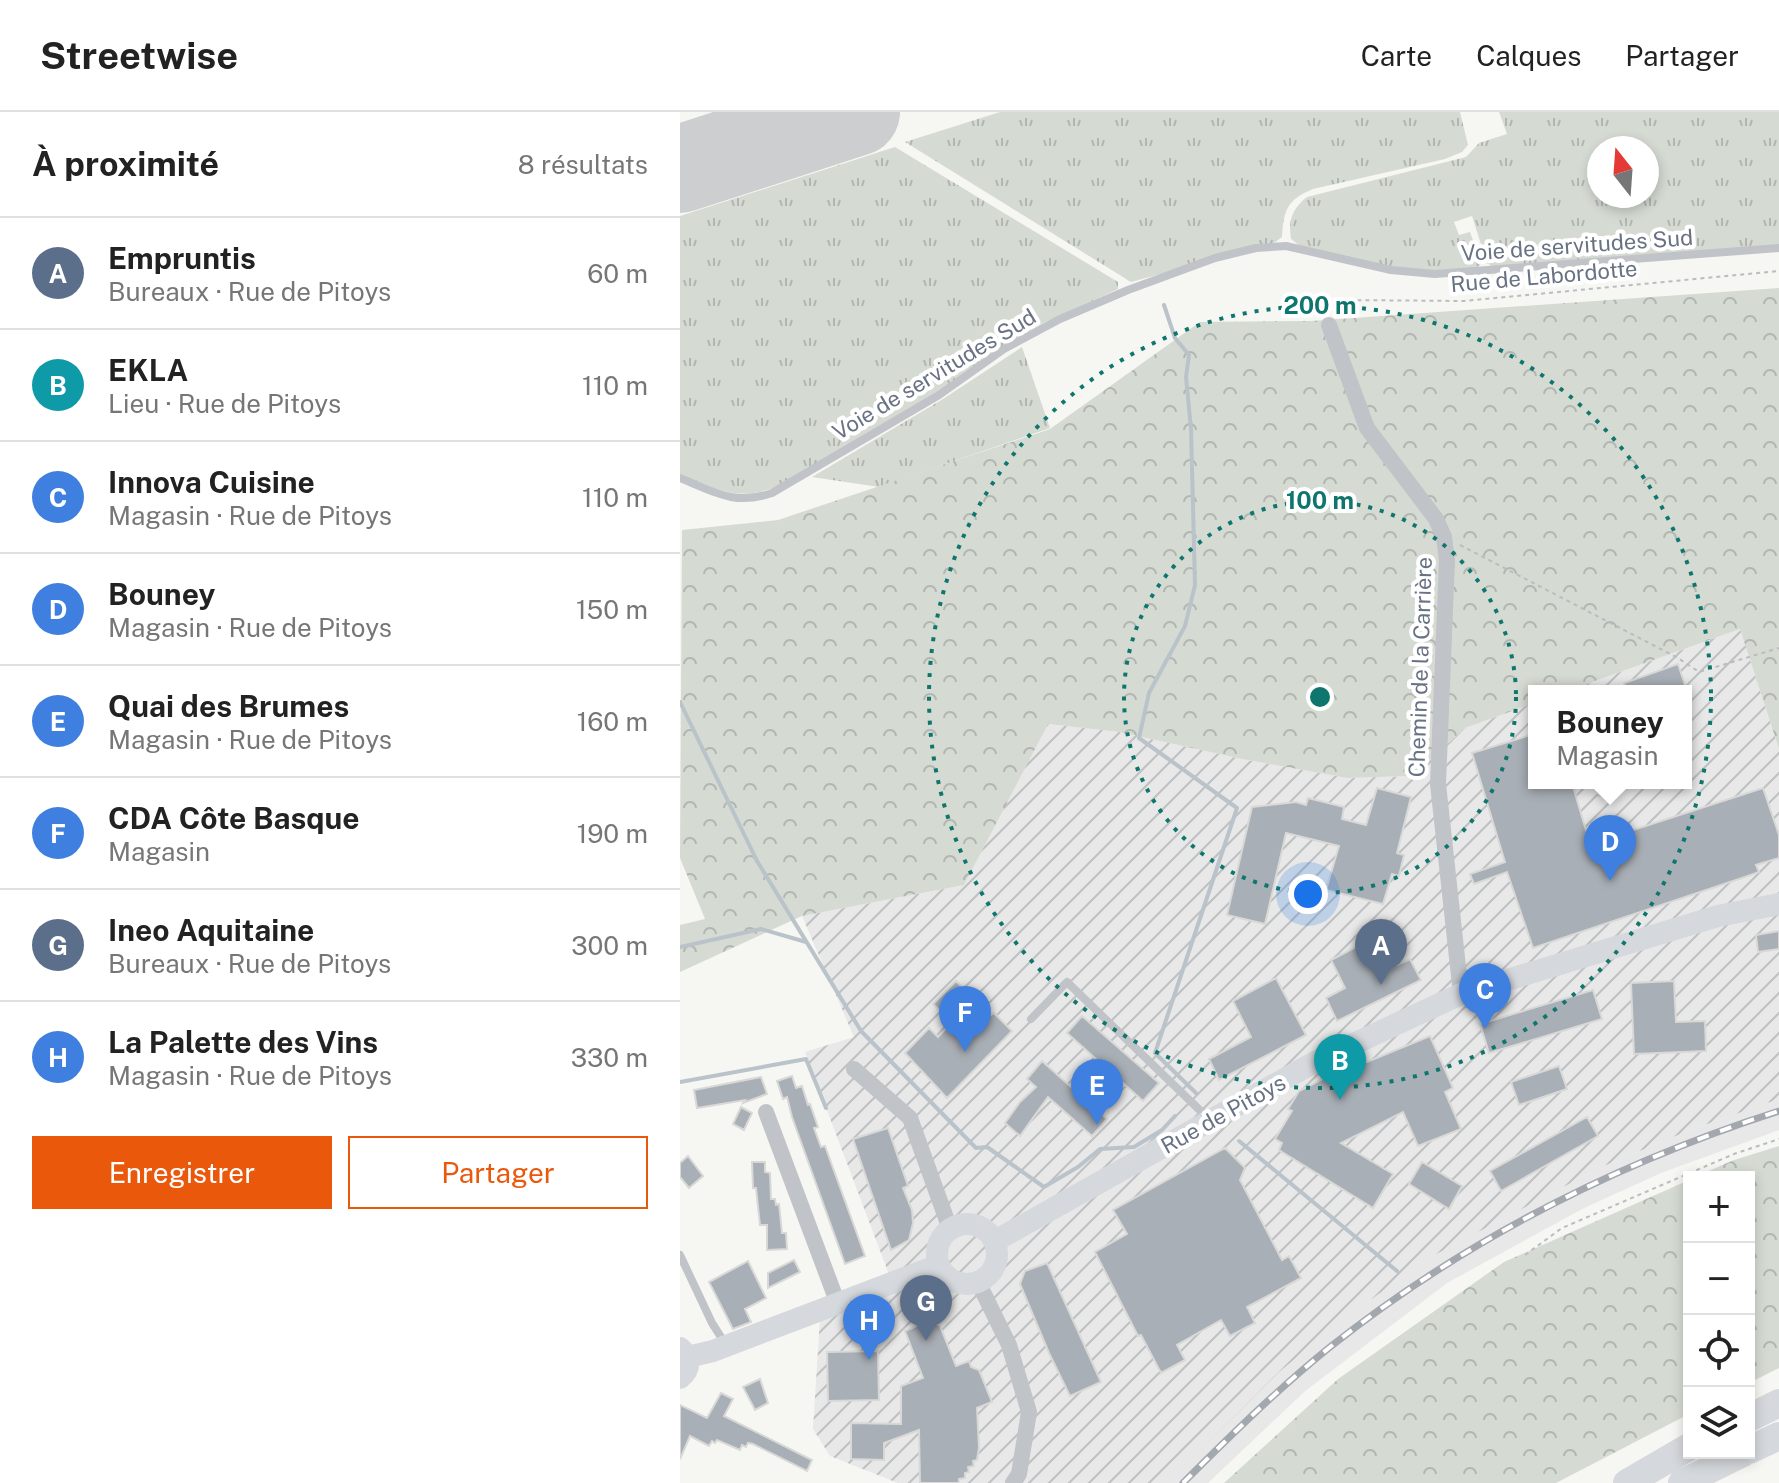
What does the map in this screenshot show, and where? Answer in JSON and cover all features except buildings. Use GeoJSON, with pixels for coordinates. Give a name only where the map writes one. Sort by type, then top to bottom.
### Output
{"type":"FeatureCollection","features":[{"type":"Feature","properties":{"kind":"highway"},"geometry":{"type":"LineString","coordinates":[[1755,1415],[1779,1403]]}},
{"type":"Feature","properties":{"kind":"highway"},"geometry":{"type":"LineString","coordinates":[[1755,1447],[1779,1436]]}},
{"type":"Feature","properties":{"kind":"highway"},"geometry":{"type":"LineString","coordinates":[[1627,1483],[1683,1450]]}},
{"type":"Feature","properties":{"kind":"highway"},"geometry":{"type":"LineString","coordinates":[[1682,1483],[1731,1459]]}},
{"type":"Feature","properties":{"kind":"street","name":"Chemin de la Carrière"},"geometry":{"type":"LineString","coordinates":[[1329,325],[1367,428],[1436,519],[1444,537],[1447,560],[1438,784],[1461,994]]}},
{"type":"Feature","properties":{"kind":"street","name":"Rue de Pitoys"},"geometry":{"type":"LineString","coordinates":[[995,1241],[1313,1063],[1461,994],[1688,924],[1779,904]]}},
{"type":"Feature","properties":{"kind":"street"},"geometry":{"type":"LineString","coordinates":[[854,1069],[910,1118],[950,1229]]}},
{"type":"Feature","properties":{"kind":"street"},"geometry":{"type":"LineString","coordinates":[[766,1112],[838,1304]]}},
{"type":"Feature","properties":{"kind":"street"},"geometry":{"type":"LineString","coordinates":[[966,1223],[975,1224],[990,1233],[995,1241],[997,1260],[986,1277],[978,1282],[959,1283],[944,1273],[939,1265],[938,1245],[950,1229],[966,1223]]}},
{"type":"Feature","properties":{"kind":"street"},"geometry":{"type":"LineString","coordinates":[[683,1361],[939,1265]]}},
{"type":"Feature","properties":{"kind":"street"},"geometry":{"type":"LineString","coordinates":[[978,1282],[1009,1345],[1029,1412],[1019,1474],[1013,1483]]}},
{"type":"Feature","properties":{"kind":"lane","name":"Voie de servitudes Sud"},"geometry":{"type":"LineString","coordinates":[[680,478],[731,498],[752,500],[772,493],[939,395],[1004,349],[1060,319],[1215,258],[1256,248],[1286,246],[1369,266],[1435,274],[1779,248]]}},
{"type":"Feature","properties":{"kind":"lane"},"geometry":{"type":"LineString","coordinates":[[1031,1019],[1067,982],[1211,1121]]}},
{"type":"Feature","properties":{"kind":"lane"},"geometry":{"type":"LineString","coordinates":[[680,1255],[726,1346]]}},
{"type":"Feature","properties":{"kind":"path","name":"Rue de Labordotte"},"geometry":{"type":"LineString","coordinates":[[1329,325],[1328,313],[1332,305],[1342,300],[1464,301],[1779,271]]}},
{"type":"Feature","properties":{"kind":"path"},"geometry":{"type":"LineString","coordinates":[[1444,537],[1678,658],[1699,672],[1779,648]]}},
{"type":"Feature","properties":{"kind":"path"},"geometry":{"type":"LineString","coordinates":[[1525,1255],[1562,1228],[1734,1154],[1779,1139]]}},
{"type":"Feature","properties":{"kind":"shaded area"},"geometry":{"type":"Polygon","coordinates":[[[1740,629],[1779,749],[1779,1099],[1690,1130],[1599,1168],[1431,1257],[1352,1313],[1279,1372],[1167,1483],[898,1483],[830,1456],[813,1429],[820,1318],[890,1277],[805,1052],[854,1037],[802,916],[964,885],[1047,724],[1119,732],[1347,778],[1412,776],[1465,728],[1528,705],[1528,789],[1692,789],[1692,685],[1584,685],[1740,629]]]}},
{"type":"Feature","properties":{"kind":"shaded area"},"geometry":{"type":"Polygon","coordinates":[[[1779,1099],[1779,1130],[1661,1173],[1584,1208],[1447,1283],[1304,1392],[1208,1483],[1167,1483],[1279,1372],[1352,1313],[1431,1257],[1599,1168],[1690,1130],[1779,1099]]]}},
{"type":"Feature","properties":{"kind":"green space"},"geometry":{"type":"Polygon","coordinates":[[[1000,112],[1460,112],[1468,145],[1462,152],[1445,159],[1304,193],[1288,207],[1282,237],[1274,243],[1131,282],[905,142],[1000,112]]]}},
{"type":"Feature","properties":{"kind":"green space"},"geometry":{"type":"Polygon","coordinates":[[[1499,112],[1779,112],[1779,245],[1493,267],[1487,263],[1472,216],[1454,222],[1459,235],[1470,232],[1481,263],[1478,268],[1436,271],[1399,269],[1300,246],[1291,239],[1292,215],[1307,197],[1466,157],[1479,143],[1507,134],[1499,112]]]}},
{"type":"Feature","properties":{"kind":"green space"},"geometry":{"type":"Polygon","coordinates":[[[895,147],[1118,282],[1118,289],[1037,326],[996,350],[937,392],[779,486],[752,493],[729,492],[680,474],[680,216],[895,147]]]}},
{"type":"Feature","properties":{"kind":"green space"},"geometry":{"type":"Polygon","coordinates":[[[1779,288],[1779,749],[1740,629],[1584,685],[1528,685],[1528,705],[1465,728],[1412,776],[1347,778],[1119,732],[1048,724],[964,885],[802,916],[680,972],[680,925],[705,919],[680,858],[682,530],[778,520],[1050,429],[1200,322],[1311,321],[1779,288]]]}},
{"type":"Feature","properties":{"kind":"green space"},"geometry":{"type":"Polygon","coordinates":[[[1022,347],[1050,428],[879,487],[812,477],[943,399],[1022,347]]]}},
{"type":"Feature","properties":{"kind":"green space"},"geometry":{"type":"Polygon","coordinates":[[[1779,1146],[1779,1368],[1755,1380],[1755,1171],[1709,1171],[1779,1146]]]}},
{"type":"Feature","properties":{"kind":"green space"},"geometry":{"type":"Polygon","coordinates":[[[1683,1183],[1683,1417],[1556,1483],[1224,1483],[1338,1379],[1504,1262],[1683,1183]]]}},
{"type":"Feature","properties":{"kind":"waterway"},"geometry":{"type":"LineString","coordinates":[[1164,305],[1175,338],[1189,355],[1186,377],[1191,429],[1195,585],[1185,626],[1149,693],[1139,738],[1237,808],[1155,1053],[1196,1093]]}},
{"type":"Feature","properties":{"kind":"waterway"},"geometry":{"type":"LineString","coordinates":[[680,702],[757,861],[861,1031],[976,1148],[987,1147],[1044,1187],[1078,1167],[1100,1149],[1134,1147],[1162,1130],[1175,1116]]}},
{"type":"Feature","properties":{"kind":"waterway"},"geometry":{"type":"LineString","coordinates":[[680,947],[761,929],[806,942]]}},
{"type":"Feature","properties":{"kind":"waterway"},"geometry":{"type":"LineString","coordinates":[[680,1082],[806,1059],[826,1108]]}},
{"type":"Feature","properties":{"kind":"waterway"},"geometry":{"type":"LineString","coordinates":[[1239,1141],[1397,1271]]}},
{"type":"Feature","properties":{"kind":"runway"},"geometry":{"type":"LineString","coordinates":[[680,169],[856,112]]}},
{"type":"Feature","properties":{"kind":"railway"},"geometry":{"type":"LineString","coordinates":[[1183,1483],[1255,1413],[1330,1347],[1381,1309],[1488,1239],[1659,1155],[1779,1111]]}},
{"type":"Feature","properties":{"kind":"place","name":"Bouney"},"geometry":{"type":"Point","coordinates":[1610,881]}},
{"type":"Feature","properties":{"kind":"place","name":"Empruntis"},"geometry":{"type":"Point","coordinates":[1381,985]}},
{"type":"Feature","properties":{"kind":"place","name":"Innova Cuisine"},"geometry":{"type":"Point","coordinates":[1485,1029]}},
{"type":"Feature","properties":{"kind":"place","name":"CDA Côte Basque"},"geometry":{"type":"Point","coordinates":[965,1052]}},
{"type":"Feature","properties":{"kind":"place","name":"EKLA"},"geometry":{"type":"Point","coordinates":[1340,1100]}},
{"type":"Feature","properties":{"kind":"place","name":"Quai des Brumes"},"geometry":{"type":"Point","coordinates":[1097,1125]}},
{"type":"Feature","properties":{"kind":"place","name":"Ineo Aquitaine"},"geometry":{"type":"Point","coordinates":[926,1341]}},
{"type":"Feature","properties":{"kind":"place","name":"La Palette des Vins"},"geometry":{"type":"Point","coordinates":[869,1360]}}]}
